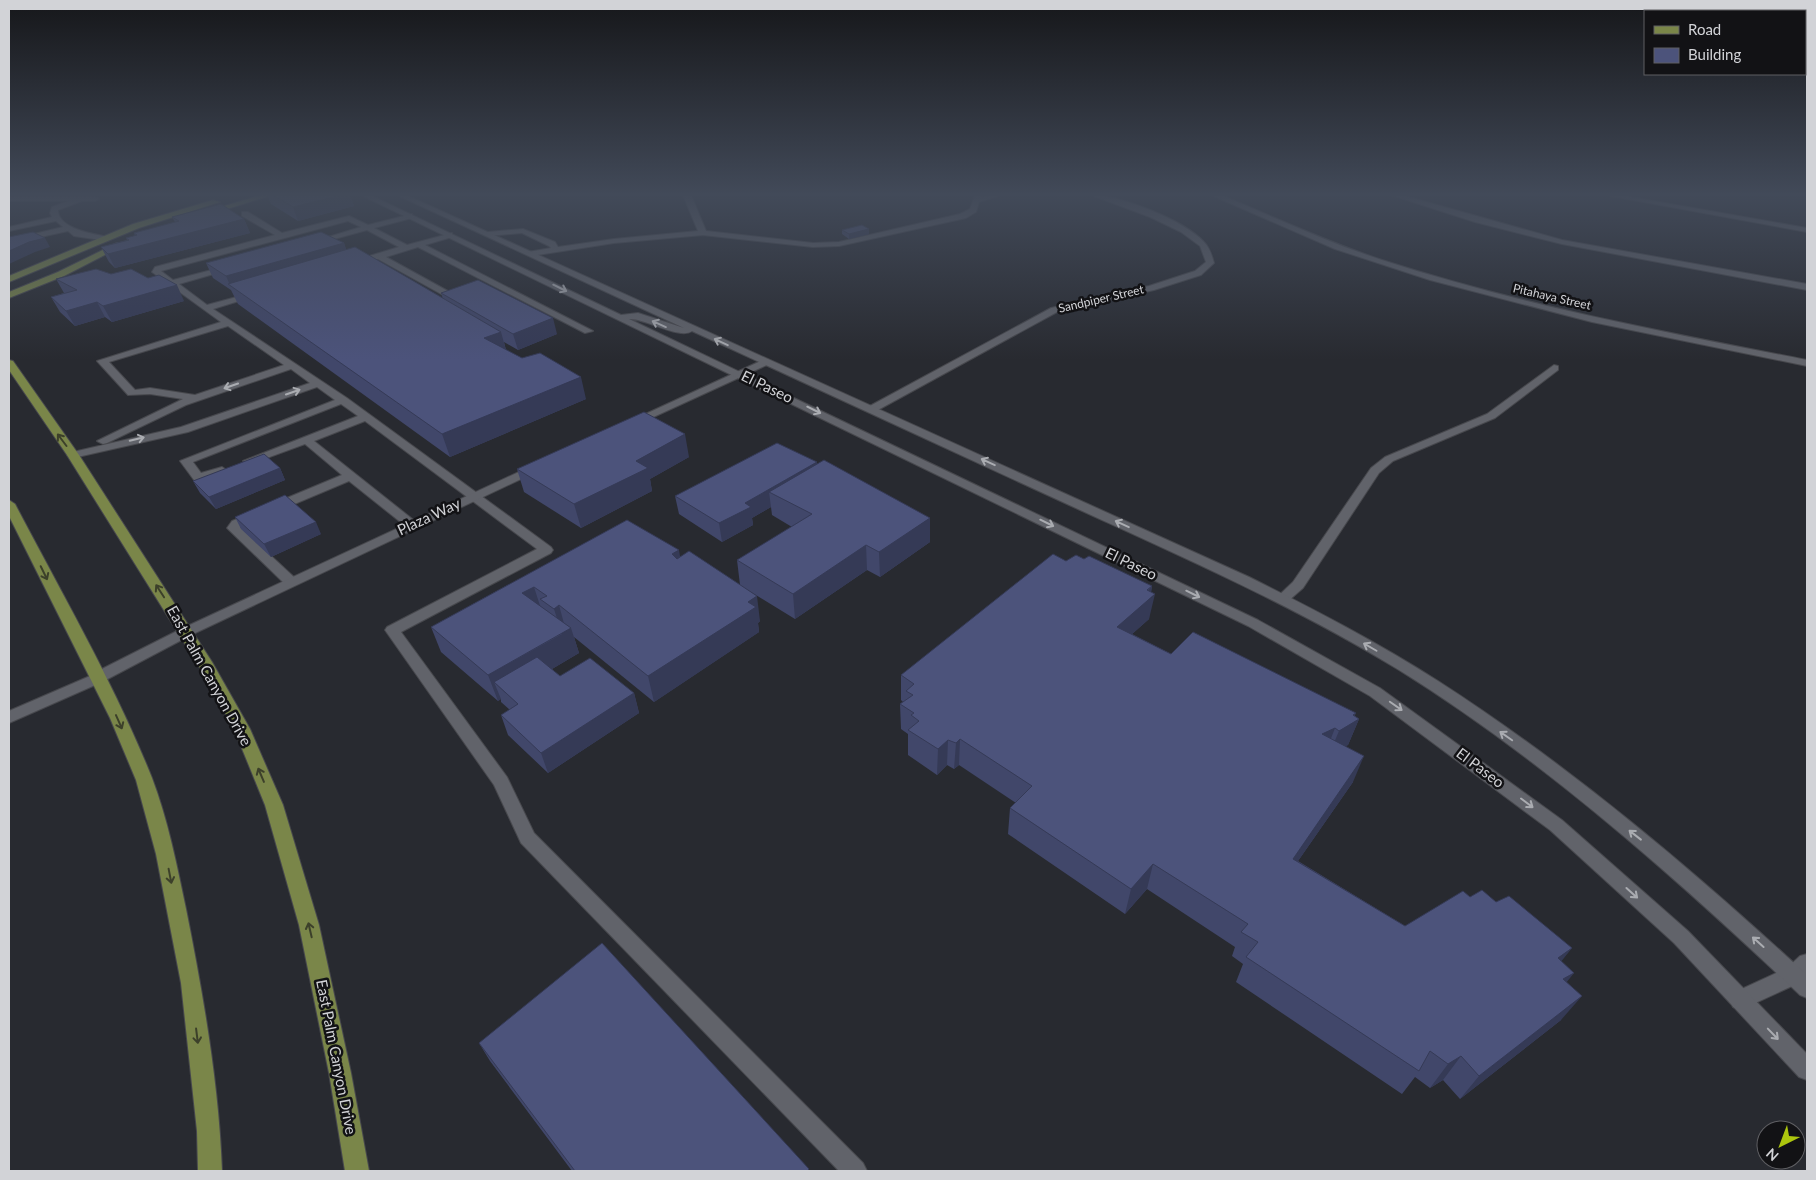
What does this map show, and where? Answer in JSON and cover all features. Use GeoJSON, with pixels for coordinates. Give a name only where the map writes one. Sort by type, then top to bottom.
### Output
{"type":"FeatureCollection","features":[{"type":"Feature","properties":{"kind":"main road"},"geometry":{"type":"LineString","coordinates":[[9,279],[79,250]]}},
{"type":"Feature","properties":{"kind":"main road"},"geometry":{"type":"LineString","coordinates":[[9,295],[61,274],[110,250]]}},
{"type":"Feature","properties":{"kind":"main road","name":"East Palm Canyon Drive"},"geometry":{"type":"LineString","coordinates":[[9,363],[73,455],[186,632],[242,729],[274,805],[309,924],[340,1073],[357,1171]]}},
{"type":"Feature","properties":{"kind":"main road"},"geometry":{"type":"LineString","coordinates":[[9,504],[118,718],[144,780],[165,854],[191,983],[208,1131],[210,1171]]}},
{"type":"Feature","properties":{"kind":"street"},"geometry":{"type":"LineString","coordinates":[[230,250],[156,272],[343,400],[476,496],[546,550],[392,630],[501,782],[527,838],[854,1171]]}},
{"type":"Feature","properties":{"kind":"street"},"geometry":{"type":"LineString","coordinates":[[344,267],[358,259],[400,250]]}},
{"type":"Feature","properties":{"kind":"street"},"geometry":{"type":"LineString","coordinates":[[430,250],[588,330]]}},
{"type":"Feature","properties":{"kind":"street","name":"El Paseo"},"geometry":{"type":"LineString","coordinates":[[481,250],[1253,624],[1375,692],[1556,825],[1681,937],[1807,1069]]}},
{"type":"Feature","properties":{"kind":"street"},"geometry":{"type":"LineString","coordinates":[[495,250],[510,255],[531,254],[547,250]]}},
{"type":"Feature","properties":{"kind":"street","name":"El Paseo"},"geometry":{"type":"LineString","coordinates":[[523,250],[1282,599],[1373,649],[1456,700],[1544,763],[1674,865],[1803,975]]}},
{"type":"Feature","properties":{"kind":"street","name":"Sandpiper Street"},"geometry":{"type":"LineString","coordinates":[[872,409],[1054,310],[1151,288],[1198,273],[1210,263],[1205,250]]}},
{"type":"Feature","properties":{"kind":"street","name":"Pitahaya Street"},"geometry":{"type":"LineString","coordinates":[[1351,250],[1378,261],[1459,286],[1548,310],[1807,363]]}},
{"type":"Feature","properties":{"kind":"street"},"geometry":{"type":"LineString","coordinates":[[1606,250],[1807,287]]}},
{"type":"Feature","properties":{"kind":"street"},"geometry":{"type":"LineString","coordinates":[[378,256],[455,298],[496,284]]}},
{"type":"Feature","properties":{"kind":"street"},"geometry":{"type":"LineString","coordinates":[[172,284],[238,265]]}},
{"type":"Feature","properties":{"kind":"street"},"geometry":{"type":"LineString","coordinates":[[206,308],[261,292]]}},
{"type":"Feature","properties":{"kind":"street"},"geometry":{"type":"LineString","coordinates":[[621,317],[640,315],[666,328],[698,331]]}},
{"type":"Feature","properties":{"kind":"street"},"geometry":{"type":"LineString","coordinates":[[195,398],[150,391],[132,393],[102,362],[229,323]]}},
{"type":"Feature","properties":{"kind":"street"},"geometry":{"type":"LineString","coordinates":[[621,428],[765,362]]}},
{"type":"Feature","properties":{"kind":"street"},"geometry":{"type":"LineString","coordinates":[[73,455],[195,398],[293,365]]}},
{"type":"Feature","properties":{"kind":"street"},"geometry":{"type":"LineString","coordinates":[[1282,599],[1298,585],[1375,471],[1389,459],[1491,416],[1554,368]]}},
{"type":"Feature","properties":{"kind":"street"},"geometry":{"type":"LineString","coordinates":[[73,455],[184,430],[319,383]]}},
{"type":"Feature","properties":{"kind":"street"},"geometry":{"type":"LineString","coordinates":[[343,400],[186,462],[198,477],[208,476],[366,417]]}},
{"type":"Feature","properties":{"kind":"street"},"geometry":{"type":"LineString","coordinates":[[306,440],[412,525]]}},
{"type":"Feature","properties":{"kind":"street","name":"Plaza Way"},"geometry":{"type":"LineString","coordinates":[[9,717],[97,678],[186,632],[543,464]]}},
{"type":"Feature","properties":{"kind":"street"},"geometry":{"type":"LineString","coordinates":[[292,582],[233,528],[236,524],[350,476]]}},
{"type":"Feature","properties":{"kind":"street"},"geometry":{"type":"LineString","coordinates":[[1740,1000],[1803,975]]}},
{"type":"Feature","properties":{"kind":"building"},"geometry":{"type":"Polygon","coordinates":[[[104,250],[123,250],[108,254],[104,250]]]}},
{"type":"Feature","properties":{"kind":"building"},"geometry":{"type":"Polygon","coordinates":[[[254,250],[319,250],[226,276],[206,263],[254,250]]]}},
{"type":"Feature","properties":{"kind":"building"},"geometry":{"type":"Polygon","coordinates":[[[344,250],[360,250],[501,332],[484,338],[522,358],[540,353],[581,377],[442,434],[228,284],[344,250]]]}},
{"type":"Feature","properties":{"kind":"building"},"geometry":{"type":"Polygon","coordinates":[[[96,269],[111,274],[131,269],[148,278],[159,275],[177,285],[103,306],[97,302],[66,311],[51,297],[77,290],[56,279],[96,269]]]}},
{"type":"Feature","properties":{"kind":"building"},"geometry":{"type":"Polygon","coordinates":[[[478,280],[553,318],[513,334],[441,293],[478,280]]]}},
{"type":"Feature","properties":{"kind":"building"},"geometry":{"type":"Polygon","coordinates":[[[644,412],[685,434],[636,461],[648,468],[574,504],[517,469],[644,412]]]}},
{"type":"Feature","properties":{"kind":"building"},"geometry":{"type":"Polygon","coordinates":[[[777,443],[817,462],[745,503],[751,507],[719,523],[675,496],[777,443]]]}},
{"type":"Feature","properties":{"kind":"building"},"geometry":{"type":"Polygon","coordinates":[[[264,454],[280,468],[209,497],[193,481],[264,454]]]}},
{"type":"Feature","properties":{"kind":"building"},"geometry":{"type":"Polygon","coordinates":[[[824,460],[930,518],[879,552],[866,545],[793,594],[737,560],[812,514],[769,492],[824,460]]]}},
{"type":"Feature","properties":{"kind":"building"},"geometry":{"type":"Polygon","coordinates":[[[285,495],[316,522],[264,544],[235,517],[285,495]]]}},
{"type":"Feature","properties":{"kind":"building"},"geometry":{"type":"Polygon","coordinates":[[[627,520],[679,550],[672,554],[677,559],[689,551],[757,596],[748,602],[756,607],[648,676],[559,605],[554,609],[540,599],[547,596],[534,587],[522,593],[571,628],[488,675],[431,627],[627,520]]]}},
{"type":"Feature","properties":{"kind":"building"},"geometry":{"type":"Polygon","coordinates":[[[1053,554],[1066,561],[1076,555],[1084,559],[1089,556],[1152,586],[1147,590],[1155,594],[1117,627],[1171,654],[1193,632],[1356,713],[1353,715],[1359,719],[1339,731],[1335,728],[1322,734],[1364,756],[1293,859],[1405,926],[1463,891],[1470,897],[1482,890],[1496,902],[1509,896],[1572,948],[1558,958],[1574,973],[1563,979],[1582,996],[1479,1076],[1461,1056],[1448,1064],[1430,1051],[1419,1071],[1246,957],[1258,942],[1241,932],[1248,924],[1153,864],[1131,889],[1010,808],[1032,786],[960,739],[956,743],[948,740],[938,749],[908,730],[919,721],[911,715],[914,713],[900,704],[913,695],[906,691],[914,684],[901,675],[1053,554]]]}},
{"type":"Feature","properties":{"kind":"building"},"geometry":{"type":"Polygon","coordinates":[[[537,657],[560,676],[590,658],[634,693],[541,753],[501,715],[518,704],[494,682],[537,657]]]}},
{"type":"Feature","properties":{"kind":"building"},"geometry":{"type":"Polygon","coordinates":[[[602,943],[809,1169],[807,1171],[575,1171],[479,1043],[602,943]]]}}]}
